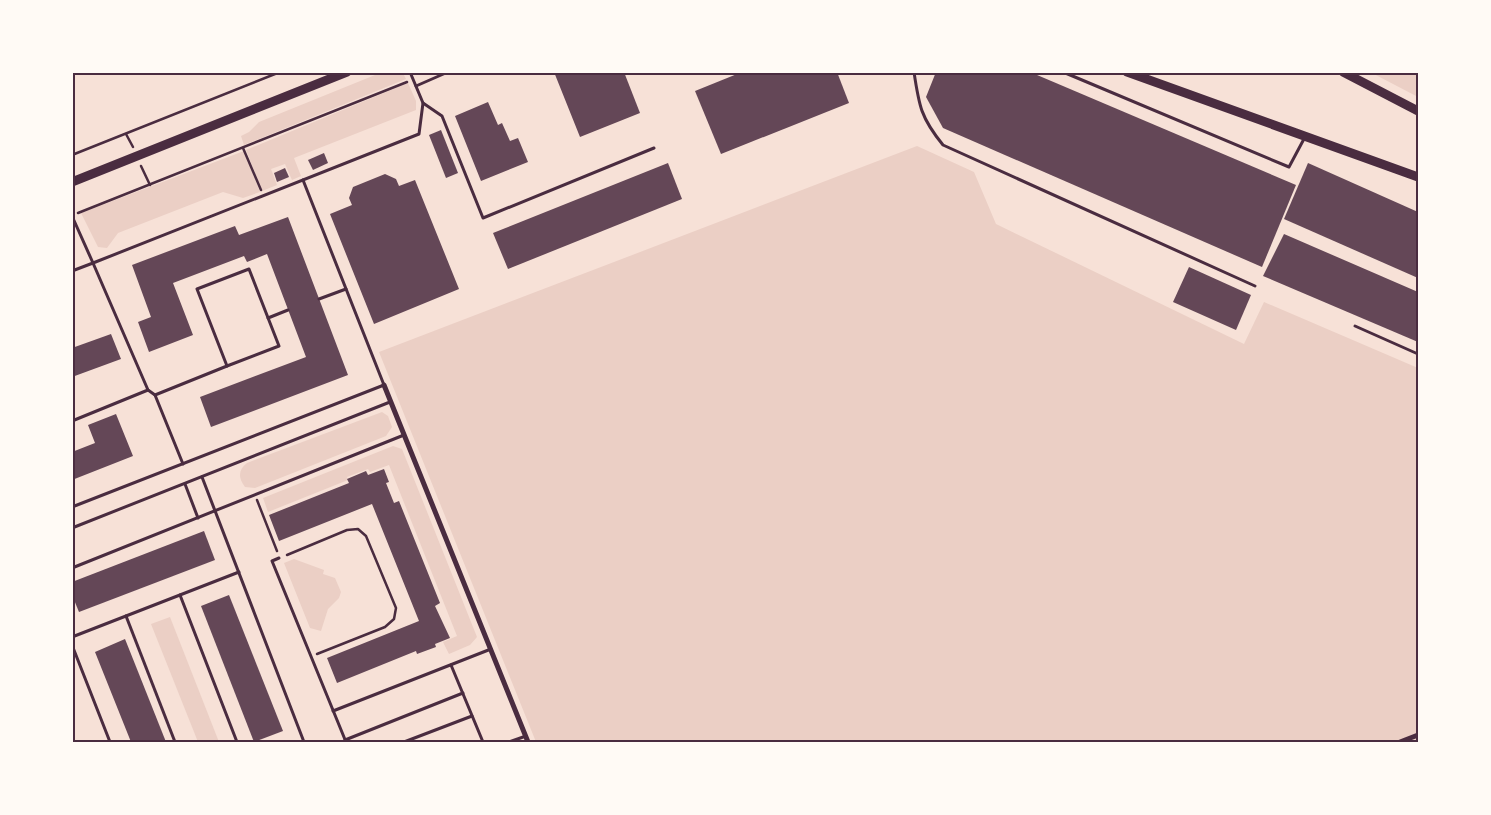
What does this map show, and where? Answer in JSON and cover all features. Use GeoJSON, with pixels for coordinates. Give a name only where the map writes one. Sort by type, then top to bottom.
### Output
{"type":"FeatureCollection","features":[{"type":"Feature","properties":{"kind":"main road"},"geometry":{"type":"LineString","coordinates":[[72,182],[347,72]]}},
{"type":"Feature","properties":{"kind":"main road"},"geometry":{"type":"LineString","coordinates":[[1127,72],[1418,177]]}},
{"type":"Feature","properties":{"kind":"main road"},"geometry":{"type":"LineString","coordinates":[[1343,72],[1418,111]]}},
{"type":"Feature","properties":{"kind":"street"},"geometry":{"type":"LineString","coordinates":[[384,385],[528,742]]}},
{"type":"Feature","properties":{"kind":"street"},"geometry":{"type":"LineString","coordinates":[[1400,742],[1418,735]]}},
{"type":"Feature","properties":{"kind":"lane"},"geometry":{"type":"LineString","coordinates":[[72,271],[418,134],[423,104],[410,72]]}},
{"type":"Feature","properties":{"kind":"lane"},"geometry":{"type":"LineString","coordinates":[[416,86],[448,72]]}},
{"type":"Feature","properties":{"kind":"lane"},"geometry":{"type":"LineString","coordinates":[[914,72],[919,108],[928,127],[943,145],[1255,286]]}},
{"type":"Feature","properties":{"kind":"lane"},"geometry":{"type":"LineString","coordinates":[[1063,72],[1289,167],[1306,136]]}},
{"type":"Feature","properties":{"kind":"lane"},"geometry":{"type":"LineString","coordinates":[[423,104],[442,116],[483,218],[654,148]]}},
{"type":"Feature","properties":{"kind":"lane"},"geometry":{"type":"LineString","coordinates":[[72,507],[384,385],[303,180]]}},
{"type":"Feature","properties":{"kind":"lane"},"geometry":{"type":"LineString","coordinates":[[72,215],[148,390],[154,395],[183,464]]}},
{"type":"Feature","properties":{"kind":"lane"},"geometry":{"type":"LineString","coordinates":[[154,395],[279,346],[249,269],[197,289],[227,366]]}},
{"type":"Feature","properties":{"kind":"lane"},"geometry":{"type":"LineString","coordinates":[[319,299],[346,289]]}},
{"type":"Feature","properties":{"kind":"lane"},"geometry":{"type":"LineString","coordinates":[[268,318],[288,310]]}},
{"type":"Feature","properties":{"kind":"lane"},"geometry":{"type":"LineString","coordinates":[[1355,326],[1418,354]]}},
{"type":"Feature","properties":{"kind":"lane"},"geometry":{"type":"LineString","coordinates":[[72,420],[148,390]]}},
{"type":"Feature","properties":{"kind":"lane"},"geometry":{"type":"LineString","coordinates":[[72,528],[391,402]]}},
{"type":"Feature","properties":{"kind":"lane"},"geometry":{"type":"LineString","coordinates":[[72,568],[405,434]]}},
{"type":"Feature","properties":{"kind":"lane"},"geometry":{"type":"LineString","coordinates":[[202,477],[304,742]]}},
{"type":"Feature","properties":{"kind":"lane"},"geometry":{"type":"LineString","coordinates":[[185,484],[198,518]]}},
{"type":"Feature","properties":{"kind":"lane"},"geometry":{"type":"LineString","coordinates":[[279,558],[272,561],[345,741],[463,693]]}},
{"type":"Feature","properties":{"kind":"lane"},"geometry":{"type":"LineString","coordinates":[[72,637],[239,572]]}},
{"type":"Feature","properties":{"kind":"lane"},"geometry":{"type":"LineString","coordinates":[[180,596],[237,742]]}},
{"type":"Feature","properties":{"kind":"lane"},"geometry":{"type":"LineString","coordinates":[[126,616],[175,742]]}},
{"type":"Feature","properties":{"kind":"lane"},"geometry":{"type":"LineString","coordinates":[[72,645],[110,742]]}},
{"type":"Feature","properties":{"kind":"lane"},"geometry":{"type":"LineString","coordinates":[[333,711],[491,649]]}},
{"type":"Feature","properties":{"kind":"lane"},"geometry":{"type":"LineString","coordinates":[[451,664],[483,742]]}},
{"type":"Feature","properties":{"kind":"lane"},"geometry":{"type":"LineString","coordinates":[[404,742],[472,716]]}},
{"type":"Feature","properties":{"kind":"lane"},"geometry":{"type":"LineString","coordinates":[[509,742],[526,736]]}},
{"type":"Feature","properties":{"kind":"path"},"geometry":{"type":"LineString","coordinates":[[72,155],[280,72]]}},
{"type":"Feature","properties":{"kind":"path"},"geometry":{"type":"LineString","coordinates":[[72,215],[413,79]]}},
{"type":"Feature","properties":{"kind":"path"},"geometry":{"type":"LineString","coordinates":[[243,148],[263,196]]}},
{"type":"Feature","properties":{"kind":"path"},"geometry":{"type":"LineString","coordinates":[[265,496],[256,499],[279,558],[348,530],[358,528],[366,536],[396,608],[394,619],[385,627],[311,657]]}},
{"type":"Feature","properties":{"kind":"shaded area"},"geometry":{"type":"Polygon","coordinates":[[[380,73],[403,73],[406,79],[244,145],[241,136],[249,132],[259,122],[380,73]]]}},
{"type":"Feature","properties":{"kind":"shaded area"},"geometry":{"type":"Polygon","coordinates":[[[1372,73],[1418,73],[1418,97],[1372,73]]]}},
{"type":"Feature","properties":{"kind":"shaded area"},"geometry":{"type":"Polygon","coordinates":[[[408,83],[416,101],[416,110],[294,158],[301,176],[292,180],[285,164],[271,169],[277,185],[262,191],[246,150],[408,83]]]}},
{"type":"Feature","properties":{"kind":"shaded area"},"geometry":{"type":"Polygon","coordinates":[[[917,146],[974,172],[996,224],[1244,344],[1264,302],[1418,368],[1418,742],[536,742],[379,352],[917,146]]]}},
{"type":"Feature","properties":{"kind":"shaded area"},"geometry":{"type":"Polygon","coordinates":[[[244,151],[260,192],[243,198],[223,192],[118,233],[107,248],[98,247],[81,213],[244,151]]]}},
{"type":"Feature","properties":{"kind":"shaded area"},"geometry":{"type":"Polygon","coordinates":[[[382,412],[388,416],[392,427],[386,436],[255,488],[245,487],[243,484],[240,474],[247,463],[382,412]]]}},
{"type":"Feature","properties":{"kind":"shaded area"},"geometry":{"type":"Polygon","coordinates":[[[393,446],[402,449],[477,637],[470,645],[449,654],[443,642],[457,636],[389,465],[370,472],[368,469],[347,477],[348,480],[268,512],[263,498],[393,446]]]}},
{"type":"Feature","properties":{"kind":"shaded area"},"geometry":{"type":"Polygon","coordinates":[[[294,559],[324,570],[323,574],[335,578],[341,592],[339,598],[328,609],[321,631],[310,628],[284,563],[294,559]]]}},
{"type":"Feature","properties":{"kind":"shaded area"},"geometry":{"type":"Polygon","coordinates":[[[170,617],[219,742],[198,742],[151,624],[170,617]]]}},
{"type":"Feature","properties":{"kind":"building"},"geometry":{"type":"Polygon","coordinates":[[[554,72],[624,72],[640,113],[580,137],[554,72]]]}},
{"type":"Feature","properties":{"kind":"building"},"geometry":{"type":"Polygon","coordinates":[[[742,72],[837,72],[849,103],[721,154],[695,91],[742,72]]]}},
{"type":"Feature","properties":{"kind":"building"},"geometry":{"type":"Polygon","coordinates":[[[936,72],[1030,72],[1296,185],[1262,267],[943,128],[926,97],[936,72]]]}},
{"type":"Feature","properties":{"kind":"building"},"geometry":{"type":"Polygon","coordinates":[[[488,102],[498,125],[502,123],[510,141],[518,138],[528,162],[481,181],[455,116],[488,102]]]}},
{"type":"Feature","properties":{"kind":"building"},"geometry":{"type":"Polygon","coordinates":[[[441,130],[458,173],[446,178],[429,135],[441,130]]]}},
{"type":"Feature","properties":{"kind":"building"},"geometry":{"type":"Polygon","coordinates":[[[324,153],[328,163],[313,170],[308,160],[324,153]]]}},
{"type":"Feature","properties":{"kind":"building"},"geometry":{"type":"Polygon","coordinates":[[[668,163],[682,199],[508,269],[493,233],[668,163]]]}},
{"type":"Feature","properties":{"kind":"building"},"geometry":{"type":"Polygon","coordinates":[[[1308,163],[1418,212],[1418,278],[1284,219],[1308,163]]]}},
{"type":"Feature","properties":{"kind":"building"},"geometry":{"type":"Polygon","coordinates":[[[285,168],[289,177],[277,182],[274,173],[285,168]]]}},
{"type":"Feature","properties":{"kind":"building"},"geometry":{"type":"Polygon","coordinates":[[[385,174],[396,179],[399,186],[415,180],[459,289],[374,324],[330,214],[352,205],[349,198],[353,187],[385,174]]]}},
{"type":"Feature","properties":{"kind":"building"},"geometry":{"type":"Polygon","coordinates":[[[288,217],[348,375],[211,427],[200,397],[306,357],[267,254],[247,262],[244,256],[173,283],[193,335],[149,352],[138,322],[151,317],[132,265],[235,226],[239,235],[288,217]]]}},
{"type":"Feature","properties":{"kind":"building"},"geometry":{"type":"Polygon","coordinates":[[[1284,234],[1418,292],[1418,342],[1263,276],[1284,234]]]}},
{"type":"Feature","properties":{"kind":"building"},"geometry":{"type":"Polygon","coordinates":[[[1189,267],[1251,295],[1236,330],[1173,302],[1189,267]]]}},
{"type":"Feature","properties":{"kind":"building"},"geometry":{"type":"Polygon","coordinates":[[[111,334],[121,359],[72,377],[72,348],[111,334]]]}},
{"type":"Feature","properties":{"kind":"building"},"geometry":{"type":"Polygon","coordinates":[[[116,414],[133,456],[72,480],[72,452],[95,443],[88,425],[116,414]]]}},
{"type":"Feature","properties":{"kind":"building"},"geometry":{"type":"Polygon","coordinates":[[[384,469],[389,482],[386,483],[394,503],[399,501],[440,603],[435,606],[450,638],[435,644],[436,647],[417,654],[416,651],[337,683],[327,658],[419,621],[372,504],[279,541],[269,515],[349,483],[347,479],[366,471],[368,475],[384,469]]]}},
{"type":"Feature","properties":{"kind":"building"},"geometry":{"type":"Polygon","coordinates":[[[204,531],[215,560],[79,612],[72,595],[72,582],[204,531]]]}},
{"type":"Feature","properties":{"kind":"building"},"geometry":{"type":"Polygon","coordinates":[[[229,595],[283,731],[254,742],[201,606],[229,595]]]}},
{"type":"Feature","properties":{"kind":"building"},"geometry":{"type":"Polygon","coordinates":[[[125,639],[166,742],[131,742],[95,652],[125,639]]]}}]}
